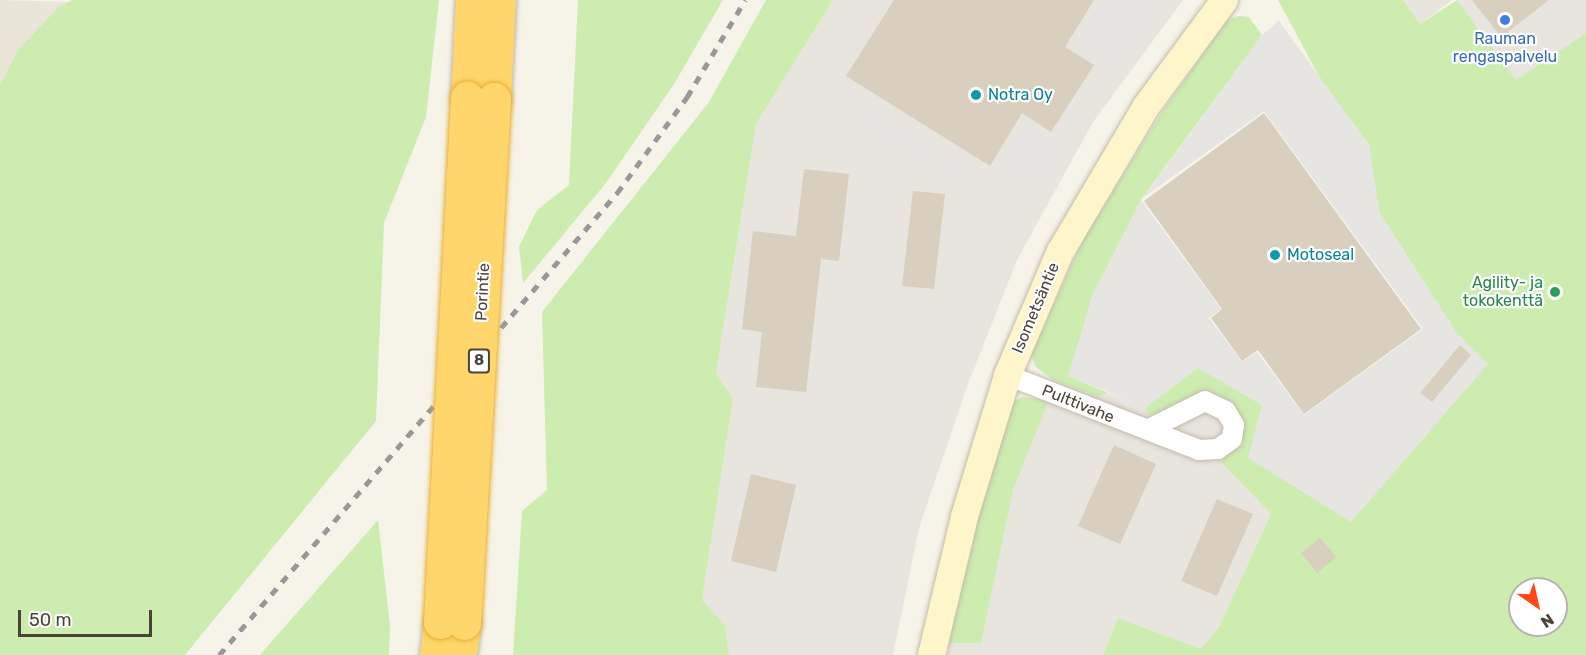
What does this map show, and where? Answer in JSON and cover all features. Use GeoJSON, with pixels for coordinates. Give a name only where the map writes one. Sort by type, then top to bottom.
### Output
{"type":"FeatureCollection","features":[{"type":"Feature","properties":{"kind":"highway","name":"Porintie"},"geometry":{"type":"LineString","coordinates":[[436,655],[455,634],[480,98],[472,0]]}},
{"type":"Feature","properties":{"kind":"highway","name":"Porintie"},"geometry":{"type":"LineString","coordinates":[[480,98],[499,0]]}},
{"type":"Feature","properties":{"kind":"main road","name":"Isometsäntie"},"geometry":{"type":"LineString","coordinates":[[931,655],[964,516],[1007,375],[1060,251],[1101,178],[1178,60],[1224,0]]}},
{"type":"Feature","properties":{"kind":"street","name":"Pulttivahe"},"geometry":{"type":"LineString","coordinates":[[1007,375],[1124,422],[1150,428]]}},
{"type":"Feature","properties":{"kind":"shaded area"},"geometry":{"type":"Polygon","coordinates":[[[0,0],[72,2],[18,50],[0,85],[0,0]]]}},
{"type":"Feature","properties":{"kind":"shaded area"},"geometry":{"type":"Polygon","coordinates":[[[833,0],[1183,0],[1093,122],[1017,260],[966,389],[919,528],[893,655],[729,655],[725,625],[702,600],[733,398],[716,373],[756,124],[833,0]]]}},
{"type":"Feature","properties":{"kind":"shaded area"},"geometry":{"type":"Polygon","coordinates":[[[865,0],[875,4],[823,83],[815,79],[865,0]]]}},
{"type":"Feature","properties":{"kind":"shaded area"},"geometry":{"type":"Polygon","coordinates":[[[1104,0],[1169,0],[1123,68],[1077,42],[1104,0]]]}},
{"type":"Feature","properties":{"kind":"shaded area"},"geometry":{"type":"Polygon","coordinates":[[[1403,0],[1452,0],[1420,24],[1403,0]]]}},
{"type":"Feature","properties":{"kind":"shaded area"},"geometry":{"type":"Polygon","coordinates":[[[1457,0],[1586,0],[1586,33],[1516,80],[1457,0]]]}},
{"type":"Feature","properties":{"kind":"shaded area"},"geometry":{"type":"Polygon","coordinates":[[[1279,21],[1369,145],[1379,212],[1456,332],[1488,364],[1351,522],[1248,458],[1262,405],[1198,368],[1146,407],[1068,376],[1092,297],[1141,200],[1221,309],[1209,318],[1242,362],[1257,352],[1304,415],[1423,329],[1264,111],[1144,197],[1262,35],[1279,21]]]}},
{"type":"Feature","properties":{"kind":"shaded area"},"geometry":{"type":"Polygon","coordinates":[[[850,99],[979,175],[972,185],[838,115],[850,99]]]}},
{"type":"Feature","properties":{"kind":"shaded area"},"geometry":{"type":"Polygon","coordinates":[[[1024,122],[1073,146],[1039,191],[995,170],[1024,122]]]}},
{"type":"Feature","properties":{"kind":"shaded area"},"geometry":{"type":"Polygon","coordinates":[[[1198,367],[1262,405],[1271,514],[1219,627],[1201,649],[1118,618],[1103,655],[948,655],[949,643],[981,642],[1014,487],[1053,380],[1098,397],[1108,393],[1146,406],[1198,367]]]}},
{"type":"Feature","properties":{"kind":"green space"},"geometry":{"type":"Polygon","coordinates":[[[72,0],[439,0],[426,117],[384,223],[376,421],[185,655],[0,655],[0,85],[18,50],[59,7],[72,0]]]}},
{"type":"Feature","properties":{"kind":"green space"},"geometry":{"type":"Polygon","coordinates":[[[578,0],[723,0],[674,84],[606,183],[523,283],[519,247],[537,210],[569,185],[578,0]]]}},
{"type":"Feature","properties":{"kind":"green space"},"geometry":{"type":"Polygon","coordinates":[[[766,0],[833,0],[756,124],[716,373],[733,398],[702,600],[725,625],[729,655],[513,655],[522,511],[547,490],[542,312],[709,102],[766,0]]]}},
{"type":"Feature","properties":{"kind":"green space"},"geometry":{"type":"Polygon","coordinates":[[[1278,0],[1403,0],[1420,24],[1457,0],[1516,80],[1586,33],[1586,655],[1103,655],[1118,618],[1201,649],[1219,627],[1271,514],[1221,462],[1238,436],[1241,420],[1237,409],[1221,399],[1154,415],[1147,414],[1146,407],[1198,367],[1262,405],[1249,458],[1488,365],[1456,332],[1379,212],[1369,145],[1320,78],[1278,0]]]}},
{"type":"Feature","properties":{"kind":"green space"},"geometry":{"type":"Polygon","coordinates":[[[1239,16],[1249,17],[1262,35],[1141,200],[1092,297],[1069,376],[1108,393],[1098,397],[1053,380],[1035,366],[1031,354],[1084,238],[1162,112],[1227,20],[1239,16]]]}},
{"type":"Feature","properties":{"kind":"green space"},"geometry":{"type":"Polygon","coordinates":[[[1022,397],[1046,400],[1046,408],[1014,487],[981,643],[949,643],[957,587],[1010,403],[1022,397]]]}},
{"type":"Feature","properties":{"kind":"green space"},"geometry":{"type":"Polygon","coordinates":[[[378,520],[390,626],[389,655],[260,655],[378,520]]]}},
{"type":"Feature","properties":{"kind":"building","name":"Notra Oy"},"geometry":{"type":"Polygon","coordinates":[[[894,0],[1094,0],[1065,47],[1094,65],[1051,132],[1022,113],[990,166],[846,76],[894,0]]]}},
{"type":"Feature","properties":{"kind":"building","name":"Rauman rengaspalvelu"},"geometry":{"type":"Polygon","coordinates":[[[1472,0],[1549,0],[1501,37],[1472,0]]]}},
{"type":"Feature","properties":{"kind":"building","name":"Motoseal"},"geometry":{"type":"Polygon","coordinates":[[[1264,113],[1421,329],[1304,414],[1258,350],[1242,361],[1211,318],[1222,309],[1144,201],[1264,113]]]}},
{"type":"Feature","properties":{"kind":"building"},"geometry":{"type":"Polygon","coordinates":[[[804,169],[849,174],[839,261],[821,259],[806,392],[756,387],[762,332],[742,329],[753,231],[796,236],[804,169]]]}},
{"type":"Feature","properties":{"kind":"building"},"geometry":{"type":"Polygon","coordinates":[[[913,191],[945,194],[934,289],[902,286],[913,191]]]}},
{"type":"Feature","properties":{"kind":"building"},"geometry":{"type":"Polygon","coordinates":[[[1460,345],[1471,355],[1432,402],[1420,393],[1460,345]]]}},
{"type":"Feature","properties":{"kind":"building"},"geometry":{"type":"Polygon","coordinates":[[[1114,445],[1156,464],[1120,544],[1078,526],[1114,445]]]}},
{"type":"Feature","properties":{"kind":"building"},"geometry":{"type":"Polygon","coordinates":[[[751,474],[796,485],[776,572],[731,561],[751,474]]]}},
{"type":"Feature","properties":{"kind":"building"},"geometry":{"type":"Polygon","coordinates":[[[1217,499],[1253,514],[1217,596],[1181,581],[1217,499]]]}},
{"type":"Feature","properties":{"kind":"building"},"geometry":{"type":"Polygon","coordinates":[[[1320,538],[1336,557],[1317,573],[1301,553],[1320,538]]]}},
{"type":"Feature","properties":{"kind":"railway"},"geometry":{"type":"LineString","coordinates":[[219,655],[617,193],[687,97],[745,0]]}},
{"type":"Feature","properties":{"kind":"place","name":"Rauman rengaspalvelu"},"geometry":{"type":"Point","coordinates":[1505,20]}},
{"type":"Feature","properties":{"kind":"place","name":"Notra Oy"},"geometry":{"type":"Point","coordinates":[976,95]}},
{"type":"Feature","properties":{"kind":"place","name":"Motoseal"},"geometry":{"type":"Point","coordinates":[1275,255]}},
{"type":"Feature","properties":{"kind":"place","name":"Agility- ja tokokenttä"},"geometry":{"type":"Point","coordinates":[1555,292]}}]}
